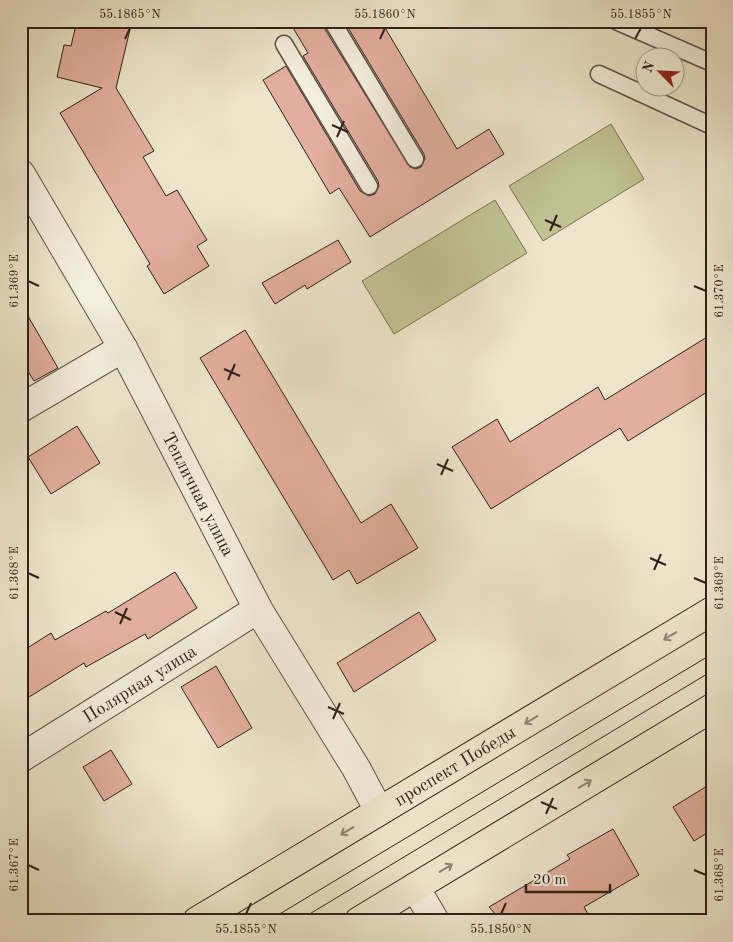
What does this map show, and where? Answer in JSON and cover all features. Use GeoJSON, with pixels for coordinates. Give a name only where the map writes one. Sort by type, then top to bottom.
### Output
{"type":"FeatureCollection","features":[{"type":"Feature","properties":{"kind":"main road","name":"проспект Победы"},"geometry":{"type":"LineString","coordinates":[[197,921],[712,610]]}},
{"type":"Feature","properties":{"kind":"main road"},"geometry":{"type":"LineString","coordinates":[[359,921],[712,708]]}},
{"type":"Feature","properties":{"kind":"street","name":"Тепличная улица"},"geometry":{"type":"LineString","coordinates":[[21,174],[123,348],[258,609],[356,768],[379,811]]}},
{"type":"Feature","properties":{"kind":"street"},"geometry":{"type":"LineString","coordinates":[[21,408],[123,348]]}},
{"type":"Feature","properties":{"kind":"street","name":"Полярная улица"},"geometry":{"type":"LineString","coordinates":[[21,758],[258,609]]}},
{"type":"Feature","properties":{"kind":"street"},"geometry":{"type":"LineString","coordinates":[[415,887],[435,921]]}},
{"type":"Feature","properties":{"kind":"lane"},"geometry":{"type":"LineString","coordinates":[[332,21],[415,159]]}},
{"type":"Feature","properties":{"kind":"lane"},"geometry":{"type":"LineString","coordinates":[[618,22],[712,62]]}},
{"type":"Feature","properties":{"kind":"lane"},"geometry":{"type":"LineString","coordinates":[[284,44],[369,186]]}},
{"type":"Feature","properties":{"kind":"lane"},"geometry":{"type":"LineString","coordinates":[[599,74],[712,126]]}},
{"type":"Feature","properties":{"kind":"green space"},"geometry":{"type":"Polygon","coordinates":[[[611,124],[644,179],[543,241],[509,186],[611,124]]]}},
{"type":"Feature","properties":{"kind":"green space"},"geometry":{"type":"Polygon","coordinates":[[[495,200],[527,253],[394,334],[362,281],[495,200]]]}},
{"type":"Feature","properties":{"kind":"building"},"geometry":{"type":"Polygon","coordinates":[[[77,21],[132,21],[116,88],[154,151],[143,157],[166,196],[177,190],[207,240],[197,246],[209,266],[164,294],[147,266],[150,264],[60,113],[102,88],[57,77],[64,45],[71,46],[77,21]]]}},
{"type":"Feature","properties":{"kind":"building"},"geometry":{"type":"Polygon","coordinates":[[[289,21],[322,21],[323,26],[410,167],[416,169],[421,167],[425,159],[424,154],[344,21],[381,21],[457,149],[489,129],[504,154],[370,237],[339,188],[330,194],[263,80],[286,66],[360,191],[369,196],[375,194],[379,186],[378,181],[303,56],[308,53],[289,21]]]}},
{"type":"Feature","properties":{"kind":"building"},"geometry":{"type":"Polygon","coordinates":[[[338,240],[351,262],[307,289],[305,285],[275,304],[262,283],[338,240]]]}},
{"type":"Feature","properties":{"kind":"building"},"geometry":{"type":"Polygon","coordinates":[[[21,304],[58,368],[34,381],[21,360],[21,304]]]}},
{"type":"Feature","properties":{"kind":"building"},"geometry":{"type":"Polygon","coordinates":[[[245,330],[361,523],[391,504],[418,548],[357,584],[349,570],[333,580],[200,358],[245,330]]]}},
{"type":"Feature","properties":{"kind":"building"},"geometry":{"type":"Polygon","coordinates":[[[712,334],[712,389],[628,441],[620,428],[491,509],[452,447],[497,419],[510,442],[598,387],[605,400],[712,334]]]}},
{"type":"Feature","properties":{"kind":"building"},"geometry":{"type":"Polygon","coordinates":[[[77,426],[100,463],[51,494],[28,457],[77,426]]]}},
{"type":"Feature","properties":{"kind":"building"},"geometry":{"type":"Polygon","coordinates":[[[175,572],[197,608],[148,639],[145,634],[86,667],[84,663],[21,702],[21,652],[51,633],[55,640],[106,611],[108,613],[175,572]]]}},
{"type":"Feature","properties":{"kind":"building"},"geometry":{"type":"Polygon","coordinates":[[[419,612],[436,640],[354,692],[337,663],[419,612]]]}},
{"type":"Feature","properties":{"kind":"building"},"geometry":{"type":"Polygon","coordinates":[[[216,666],[252,728],[218,748],[181,687],[216,666]]]}},
{"type":"Feature","properties":{"kind":"building"},"geometry":{"type":"Polygon","coordinates":[[[111,750],[132,784],[104,801],[83,767],[111,750]]]}},
{"type":"Feature","properties":{"kind":"building"},"geometry":{"type":"Polygon","coordinates":[[[712,783],[712,830],[694,841],[673,807],[712,783]]]}},
{"type":"Feature","properties":{"kind":"building"},"geometry":{"type":"Polygon","coordinates":[[[613,829],[639,875],[584,907],[592,921],[501,921],[489,907],[570,859],[567,855],[613,829]]]}},
{"type":"Feature","properties":{"kind":"tram line"},"geometry":{"type":"LineString","coordinates":[[268,921],[712,654]]}},
{"type":"Feature","properties":{"kind":"tram line"},"geometry":{"type":"LineString","coordinates":[[298,921],[712,671]]}}]}
